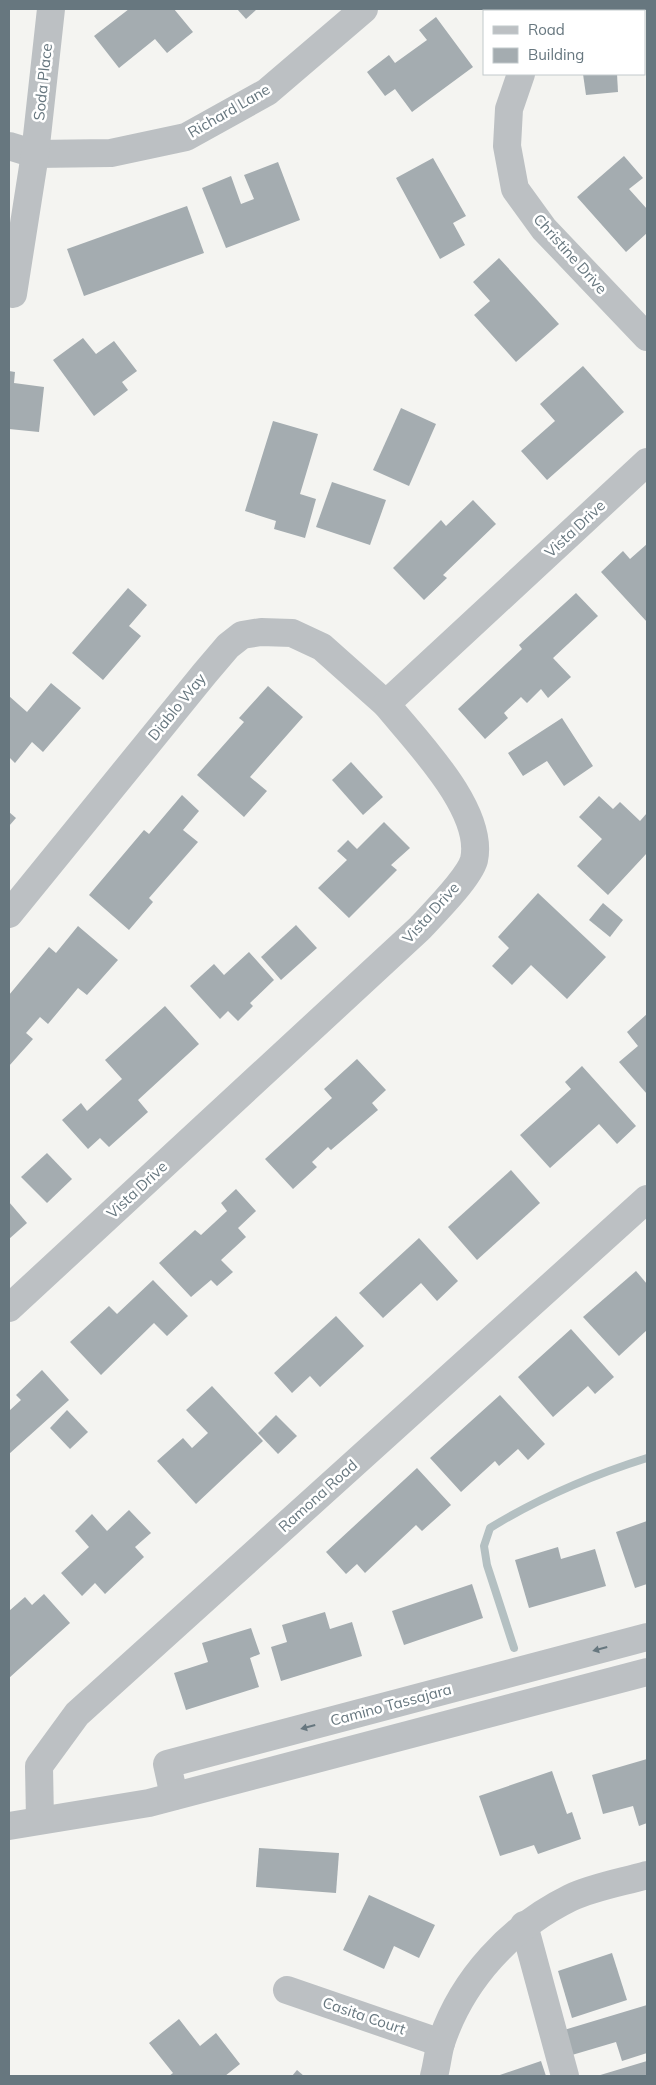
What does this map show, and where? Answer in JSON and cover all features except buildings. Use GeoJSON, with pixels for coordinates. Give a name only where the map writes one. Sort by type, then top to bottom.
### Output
{"type":"FeatureCollection","features":[{"type":"Feature","properties":{"kind":"street","name":"Soda Place"},"geometry":{"type":"LineString","coordinates":[[13,294],[35,154],[51,9]]}},
{"type":"Feature","properties":{"kind":"street","name":"Richard Lane"},"geometry":{"type":"LineString","coordinates":[[9,146],[35,154],[111,153],[186,138],[267,92],[364,9]]}},
{"type":"Feature","properties":{"kind":"street","name":"Christine Drive"},"geometry":{"type":"LineString","coordinates":[[521,75],[509,109],[507,146],[515,189],[544,229],[647,337]]}},
{"type":"Feature","properties":{"kind":"street","name":"Vista Drive"},"geometry":{"type":"LineString","coordinates":[[9,1308],[420,929],[451,896],[474,862],[475,843],[472,826],[458,794],[386,704],[647,462]]}},
{"type":"Feature","properties":{"kind":"street","name":"Diablo Way"},"geometry":{"type":"LineString","coordinates":[[9,914],[222,653],[242,635],[262,632],[292,633],[322,647],[386,704]]}},
{"type":"Feature","properties":{"kind":"street","name":"Ramona Road"},"geometry":{"type":"LineString","coordinates":[[40,1820],[39,1766],[77,1714],[647,1199]]}},
{"type":"Feature","properties":{"kind":"street","name":"Camino Tassajara"},"geometry":{"type":"LineString","coordinates":[[174,1796],[167,1764],[647,1637]]}},
{"type":"Feature","properties":{"kind":"street"},"geometry":{"type":"LineString","coordinates":[[9,1826],[149,1803],[647,1672]]}},
{"type":"Feature","properties":{"kind":"street"},"geometry":{"type":"LineString","coordinates":[[434,2076],[441,2043],[458,2006],[486,1962],[524,1925],[572,1897],[647,1875]]}},
{"type":"Feature","properties":{"kind":"street"},"geometry":{"type":"LineString","coordinates":[[524,1925],[565,2076]]}},
{"type":"Feature","properties":{"kind":"street","name":"Casita Court"},"geometry":{"type":"LineString","coordinates":[[287,1990],[441,2043]]}},
{"type":"Feature","properties":{"kind":"waterway"},"geometry":{"type":"LineString","coordinates":[[514,1648],[487,1565],[484,1546],[490,1528],[567,1488],[647,1458]]}}]}
